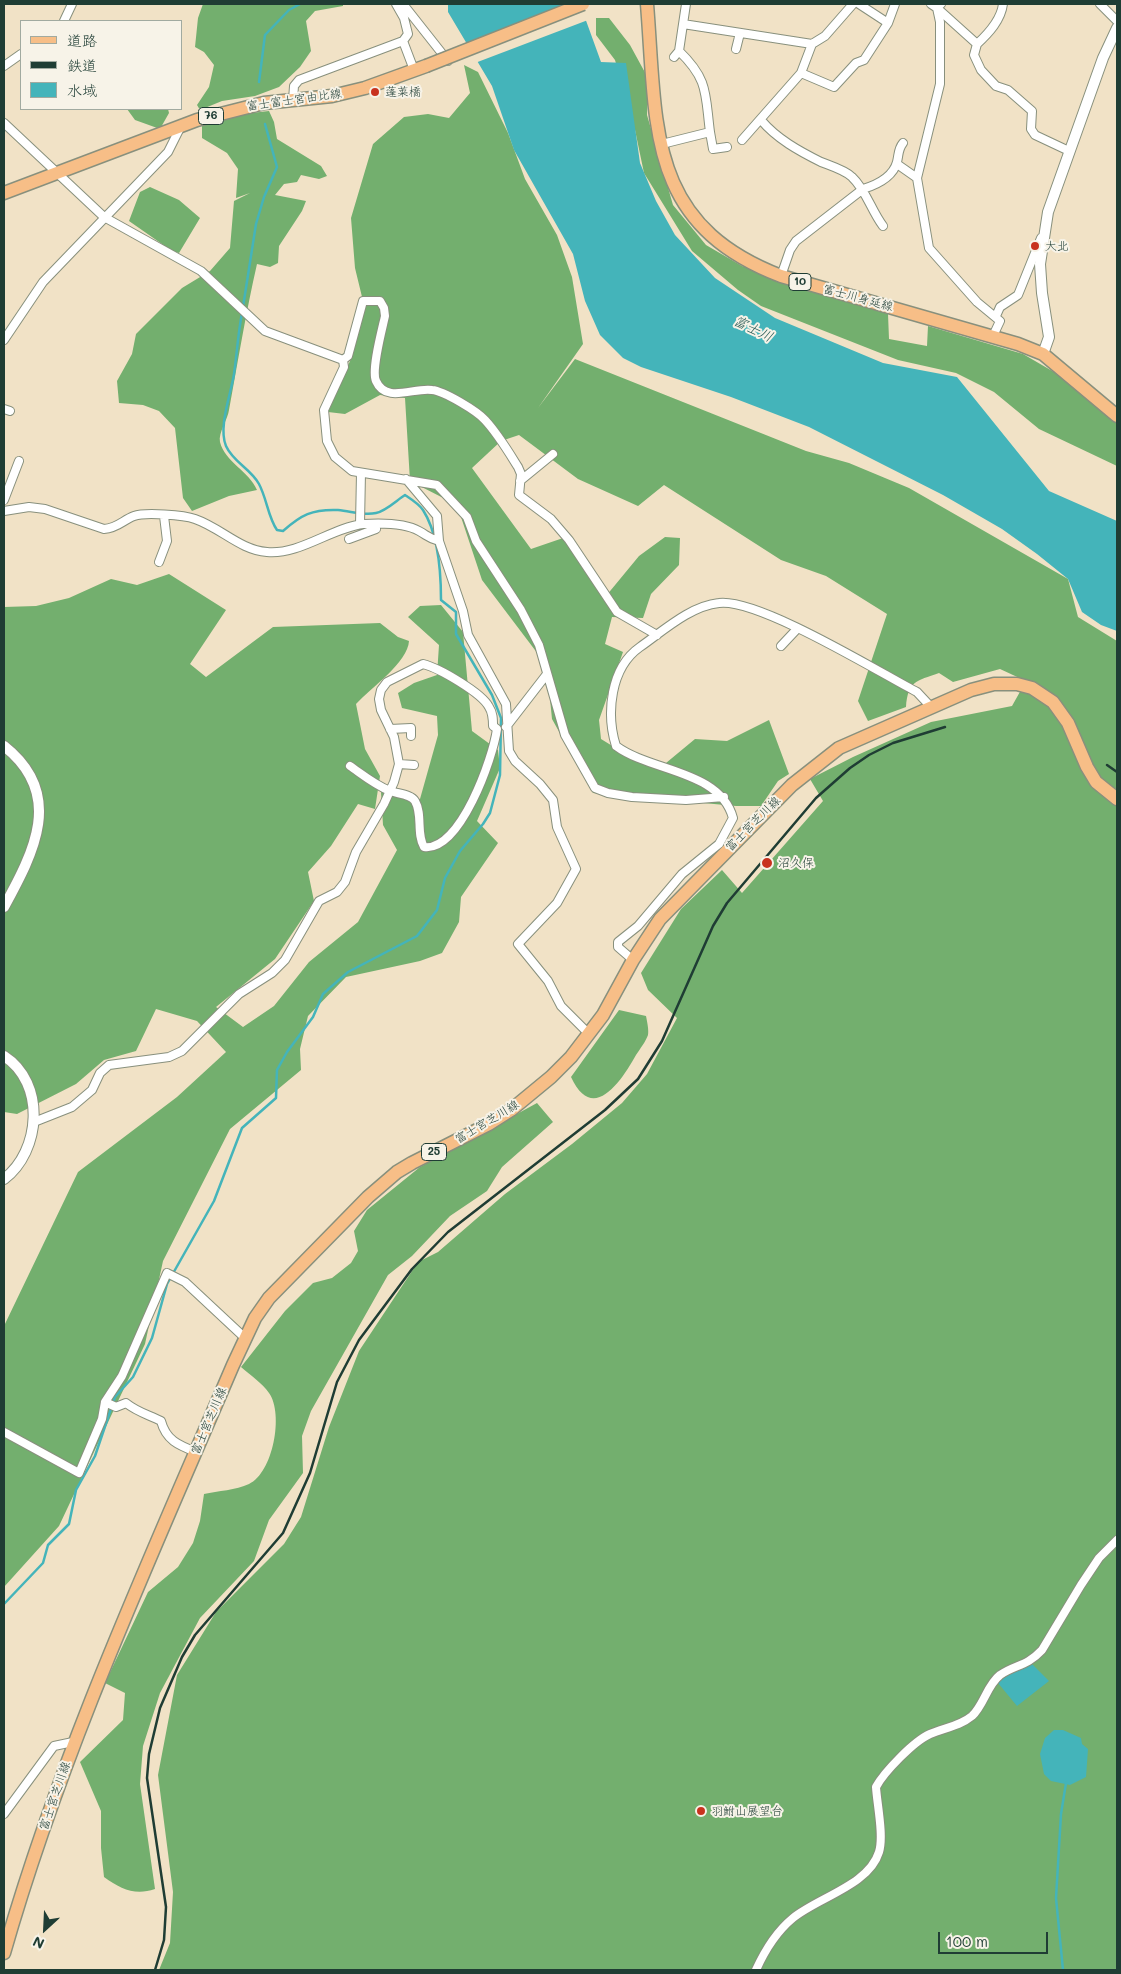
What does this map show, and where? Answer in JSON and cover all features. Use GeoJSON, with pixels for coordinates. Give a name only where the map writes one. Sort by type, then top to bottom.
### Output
{"type":"FeatureCollection","features":[{"type":"Feature","properties":{"kind":"main road","name":"富士富士宮由比線"},"geometry":{"type":"LineString","coordinates":[[4,193],[181,126],[233,110],[293,100],[332,96],[365,88],[583,4]]}},
{"type":"Feature","properties":{"kind":"main road","name":"富士川身延線"},"geometry":{"type":"LineString","coordinates":[[647,4],[657,119],[662,144],[661,150],[675,189],[701,227],[734,254],[781,276],[994,336],[1043,354],[1117,416]]}},
{"type":"Feature","properties":{"kind":"main road","name":"富士宮芝川線"},"geometry":{"type":"LineString","coordinates":[[4,1953],[32,1861],[73,1742],[245,1338],[255,1318],[270,1298],[368,1196],[397,1172],[489,1124],[526,1099],[551,1077],[589,1034],[660,919],[804,774],[839,748],[971,690],[994,684],[1017,684],[1032,688],[1053,702],[1068,723],[1086,767],[1096,782],[1117,799]]}},
{"type":"Feature","properties":{"kind":"street"},"geometry":{"type":"LineString","coordinates":[[64,20],[72,4]]}},
{"type":"Feature","properties":{"kind":"street"},"geometry":{"type":"LineString","coordinates":[[293,100],[294,86],[299,80],[403,41],[408,34],[404,18],[396,4]]}},
{"type":"Feature","properties":{"kind":"street"},"geometry":{"type":"LineString","coordinates":[[403,4],[449,63]]}},
{"type":"Feature","properties":{"kind":"street"},"geometry":{"type":"LineString","coordinates":[[686,4],[677,54],[692,64],[703,80],[713,149],[727,148]]}},
{"type":"Feature","properties":{"kind":"street"},"geometry":{"type":"LineString","coordinates":[[742,140],[801,73],[812,44],[825,36],[853,4]]}},
{"type":"Feature","properties":{"kind":"street"},"geometry":{"type":"LineString","coordinates":[[859,4],[888,23]]}},
{"type":"Feature","properties":{"kind":"street"},"geometry":{"type":"LineString","coordinates":[[801,73],[834,86],[856,63],[864,60],[888,23],[895,4]]}},
{"type":"Feature","properties":{"kind":"street"},"geometry":{"type":"LineString","coordinates":[[1003,4],[1002,12],[988,34],[977,44],[974,55],[981,70],[996,86],[1008,90],[1032,111],[1031,129],[1035,135],[1069,151]]}},
{"type":"Feature","properties":{"kind":"street"},"geometry":{"type":"LineString","coordinates":[[1101,4],[1117,20]]}},
{"type":"Feature","properties":{"kind":"street"},"geometry":{"type":"LineString","coordinates":[[936,5],[977,44]]}},
{"type":"Feature","properties":{"kind":"street"},"geometry":{"type":"LineString","coordinates":[[936,5],[941,57],[940,84],[917,178],[930,248],[977,302],[1000,321],[994,336]]}},
{"type":"Feature","properties":{"kind":"street"},"geometry":{"type":"LineString","coordinates":[[683,24],[812,44]]}},
{"type":"Feature","properties":{"kind":"street"},"geometry":{"type":"LineString","coordinates":[[1043,354],[1049,337],[1042,293],[1040,264],[1044,233],[1054,191],[1103,58],[1117,28]]}},
{"type":"Feature","properties":{"kind":"street"},"geometry":{"type":"LineString","coordinates":[[736,49],[740,33]]}},
{"type":"Feature","properties":{"kind":"street"},"geometry":{"type":"LineString","coordinates":[[403,41],[420,68]]}},
{"type":"Feature","properties":{"kind":"street"},"geometry":{"type":"LineString","coordinates":[[4,66],[20,56]]}},
{"type":"Feature","properties":{"kind":"street"},"geometry":{"type":"LineString","coordinates":[[761,120],[772,133],[802,152],[851,175],[863,189],[872,212],[883,226]]}},
{"type":"Feature","properties":{"kind":"street"},"geometry":{"type":"LineString","coordinates":[[4,123],[56,174],[104,217],[201,272],[249,318],[266,331],[343,360]]}},
{"type":"Feature","properties":{"kind":"street"},"geometry":{"type":"LineString","coordinates":[[4,340],[43,282],[104,217],[146,178],[168,152],[181,126]]}},
{"type":"Feature","properties":{"kind":"street"},"geometry":{"type":"LineString","coordinates":[[662,144],[710,132]]}},
{"type":"Feature","properties":{"kind":"street"},"geometry":{"type":"LineString","coordinates":[[781,276],[790,250],[796,241],[863,189],[881,182],[897,164],[899,148],[903,143]]}},
{"type":"Feature","properties":{"kind":"street"},"geometry":{"type":"LineString","coordinates":[[897,164],[917,178]]}},
{"type":"Feature","properties":{"kind":"street"},"geometry":{"type":"LineString","coordinates":[[996,316],[1000,307],[1018,295],[1044,233]]}},
{"type":"Feature","properties":{"kind":"street"},"geometry":{"type":"LineString","coordinates":[[343,360],[348,356],[363,301],[380,301],[384,308],[385,316],[375,374],[376,381],[386,392],[396,394],[420,389],[434,390],[484,419],[518,467],[521,474],[519,495],[551,519],[569,540],[616,612],[657,636]]}},
{"type":"Feature","properties":{"kind":"street"},"geometry":{"type":"LineString","coordinates":[[343,360],[344,367],[324,410],[327,441],[335,456],[345,467],[361,473],[437,485],[467,517],[476,541],[521,610],[539,645],[565,736],[595,788],[608,793],[686,800],[724,797]]}},
{"type":"Feature","properties":{"kind":"street"},"geometry":{"type":"LineString","coordinates":[[520,480],[553,454]]}},
{"type":"Feature","properties":{"kind":"street"},"geometry":{"type":"LineString","coordinates":[[4,500],[19,461]]}},
{"type":"Feature","properties":{"kind":"street"},"geometry":{"type":"LineString","coordinates":[[360,522],[361,473]]}},
{"type":"Feature","properties":{"kind":"street"},"geometry":{"type":"LineString","coordinates":[[406,479],[437,516],[435,540],[463,612],[468,635],[506,704],[509,751],[515,761],[540,784],[553,800],[556,827],[576,869],[557,903],[518,944],[548,982],[561,1006],[589,1034]]}},
{"type":"Feature","properties":{"kind":"street"},"geometry":{"type":"LineString","coordinates":[[4,511],[29,507],[45,509],[104,529],[113,528],[139,514],[195,519],[247,548],[269,552],[297,546],[360,522],[384,531]]}},
{"type":"Feature","properties":{"kind":"street"},"geometry":{"type":"LineString","coordinates":[[159,562],[167,541],[164,516]]}},
{"type":"Feature","properties":{"kind":"street"},"geometry":{"type":"LineString","coordinates":[[349,539],[374,526],[408,527],[435,540]]}},
{"type":"Feature","properties":{"kind":"street"},"geometry":{"type":"LineString","coordinates":[[633,960],[618,947],[618,942],[638,926],[682,874],[719,844],[733,818],[724,797],[688,776],[632,756],[616,746],[610,728],[611,708],[616,682],[629,655],[690,614],[718,603],[737,603],[754,608],[797,629],[917,692],[931,707]]}},
{"type":"Feature","properties":{"kind":"street"},"geometry":{"type":"LineString","coordinates":[[781,646],[797,629]]}},
{"type":"Feature","properties":{"kind":"street"},"geometry":{"type":"LineString","coordinates":[[34,1122],[51,1117],[72,1107],[92,1090],[100,1073],[109,1065],[169,1057],[182,1051],[239,994],[272,973],[285,960],[319,901],[337,892],[345,882],[356,852],[390,791],[399,764],[394,737],[381,710],[381,690],[386,682],[423,664],[449,674],[489,705],[493,717],[493,726],[496,730],[489,761],[473,800],[457,825],[442,842],[432,848],[424,847],[421,841],[416,803],[412,798],[390,791],[377,785],[350,766]]}},
{"type":"Feature","properties":{"kind":"street"},"geometry":{"type":"LineString","coordinates":[[496,730],[507,727],[547,674]]}},
{"type":"Feature","properties":{"kind":"street"},"geometry":{"type":"LineString","coordinates":[[390,730],[411,728],[410,736]]}},
{"type":"Feature","properties":{"kind":"street"},"geometry":{"type":"LineString","coordinates":[[4,746],[14,754],[30,776],[39,800],[40,815],[35,843],[26,866],[4,907]]}},
{"type":"Feature","properties":{"kind":"street"},"geometry":{"type":"LineString","coordinates":[[399,764],[414,765]]}},
{"type":"Feature","properties":{"kind":"street"},"geometry":{"type":"LineString","coordinates":[[4,1056],[22,1073],[31,1097],[34,1122],[32,1137],[23,1159],[4,1180]]}},
{"type":"Feature","properties":{"kind":"street"},"geometry":{"type":"LineString","coordinates":[[4,1432],[78,1473],[167,1273],[184,1282],[200,1299],[227,1319],[245,1338]]}},
{"type":"Feature","properties":{"kind":"street"},"geometry":{"type":"LineString","coordinates":[[109,1404],[126,1404],[155,1418],[161,1422],[169,1440],[196,1452]]}},
{"type":"Feature","properties":{"kind":"street"},"geometry":{"type":"LineString","coordinates":[[756,1970],[768,1946],[792,1919],[864,1875],[874,1864],[880,1850],[876,1787],[881,1778],[916,1743],[929,1735],[954,1726],[972,1715],[1000,1675],[1033,1660],[1042,1650],[1099,1558],[1117,1540]]}},
{"type":"Feature","properties":{"kind":"street"},"geometry":{"type":"LineString","coordinates":[[4,1814],[54,1746],[73,1742]]}},
{"type":"Feature","properties":{"kind":"green space"},"geometry":{"type":"Polygon","coordinates":[[[203,4],[343,4],[343,6],[315,11],[306,21],[311,51],[300,67],[279,87],[255,96],[222,101],[200,110],[197,105],[209,87],[214,65],[204,52],[195,47],[198,18],[203,4]]]}},
{"type":"Feature","properties":{"kind":"green space"},"geometry":{"type":"Polygon","coordinates":[[[596,18],[609,18],[630,45],[648,78],[647,115],[673,205],[706,245],[742,266],[888,314],[889,339],[927,346],[928,326],[1023,354],[1054,372],[1117,422],[1117,466],[1039,429],[994,392],[956,373],[898,360],[761,306],[738,290],[692,251],[644,173],[635,130],[615,60],[596,35],[596,18]]]}},
{"type":"Feature","properties":{"kind":"green space"},"geometry":{"type":"Polygon","coordinates":[[[464,65],[478,72],[508,133],[525,179],[557,235],[572,277],[583,344],[538,408],[575,359],[806,451],[849,463],[909,488],[1068,579],[1078,617],[1117,641],[1117,1970],[159,1970],[170,1943],[173,1892],[158,1775],[177,1675],[216,1612],[284,1544],[301,1517],[329,1427],[359,1351],[418,1262],[438,1252],[505,1194],[572,1144],[622,1103],[647,1074],[677,1018],[648,990],[641,973],[681,909],[722,870],[742,893],[823,801],[810,779],[853,757],[931,722],[1012,706],[1026,681],[1000,669],[953,682],[939,673],[919,680],[911,687],[906,707],[868,721],[858,701],[887,614],[826,576],[781,560],[664,485],[638,506],[578,479],[519,435],[501,441],[472,468],[531,549],[566,537],[606,596],[639,556],[665,537],[680,538],[679,565],[651,594],[643,618],[612,617],[605,644],[623,652],[599,720],[601,739],[640,763],[666,763],[695,739],[727,741],[769,720],[789,774],[778,781],[761,806],[736,806],[593,793],[552,719],[548,679],[544,662],[482,580],[457,505],[410,481],[405,398],[380,395],[345,414],[328,412],[350,361],[363,301],[355,268],[351,218],[373,144],[404,117],[428,114],[449,118],[470,93],[464,65]]]}},
{"type":"Feature","properties":{"kind":"green space"},"geometry":{"type":"Polygon","coordinates":[[[128,110],[168,110],[169,113],[160,129],[135,120],[128,110]]]}},
{"type":"Feature","properties":{"kind":"green space"},"geometry":{"type":"Polygon","coordinates":[[[269,111],[274,122],[277,139],[321,166],[327,176],[319,179],[301,175],[297,182],[284,184],[275,195],[306,201],[302,211],[279,246],[278,263],[270,267],[257,264],[228,414],[220,442],[227,455],[249,477],[257,490],[229,496],[192,511],[183,498],[175,428],[159,411],[143,405],[119,403],[117,381],[132,354],[136,334],[182,288],[210,271],[230,248],[234,201],[250,193],[236,198],[238,169],[227,153],[202,138],[202,126],[224,116],[269,111]]]}},
{"type":"Feature","properties":{"kind":"green space"},"geometry":{"type":"Polygon","coordinates":[[[150,187],[179,200],[200,218],[179,253],[172,251],[129,221],[140,192],[150,187]]]}},
{"type":"Feature","properties":{"kind":"green space"},"geometry":{"type":"Polygon","coordinates":[[[169,574],[226,610],[190,664],[206,677],[273,627],[380,623],[398,637],[409,641],[407,649],[396,666],[356,704],[365,749],[380,776],[375,809],[358,804],[331,846],[308,872],[314,901],[275,959],[216,1007],[243,1027],[274,1006],[309,962],[358,922],[397,850],[383,825],[381,792],[420,799],[438,735],[437,716],[402,708],[398,693],[414,683],[437,675],[439,645],[408,617],[420,606],[441,605],[463,632],[472,731],[498,750],[500,768],[477,821],[498,843],[461,897],[459,922],[442,953],[420,961],[346,977],[308,1016],[300,1049],[301,1070],[230,1129],[163,1261],[145,1344],[59,1526],[4,1587],[4,1326],[78,1172],[177,1097],[226,1052],[197,1021],[156,1009],[136,1051],[104,1060],[76,1084],[17,1114],[4,1112],[4,607],[36,606],[69,598],[111,579],[137,585],[169,574]]]}},
{"type":"Feature","properties":{"kind":"green space"},"geometry":{"type":"Polygon","coordinates":[[[619,1010],[646,1016],[648,1035],[615,1086],[598,1098],[588,1097],[580,1091],[571,1077],[619,1010]]]}},
{"type":"Feature","properties":{"kind":"green space"},"geometry":{"type":"Polygon","coordinates":[[[537,1103],[553,1122],[502,1167],[487,1191],[450,1216],[412,1256],[388,1275],[311,1411],[302,1436],[303,1473],[269,1520],[254,1561],[200,1618],[160,1693],[143,1746],[140,1784],[155,1889],[141,1892],[128,1890],[116,1885],[104,1877],[101,1848],[101,1811],[80,1762],[123,1720],[125,1693],[105,1683],[148,1592],[178,1567],[193,1543],[200,1521],[204,1494],[249,1484],[257,1478],[270,1456],[276,1428],[273,1402],[266,1389],[241,1367],[285,1311],[313,1283],[332,1278],[351,1263],[358,1251],[354,1231],[367,1210],[420,1167],[537,1103]]]}},
{"type":"Feature","properties":{"kind":"water","name":"富士川"},"geometry":{"type":"Polygon","coordinates":[[[448,4],[580,4],[601,62],[626,63],[640,163],[656,201],[675,235],[715,278],[775,318],[883,363],[957,377],[1049,491],[1117,521],[1117,631],[1101,625],[1082,612],[1068,579],[1037,554],[1002,529],[943,495],[809,427],[731,397],[641,367],[623,358],[600,335],[585,301],[573,254],[514,150],[492,86],[448,12],[448,4]]]}},
{"type":"Feature","properties":{"kind":"water"},"geometry":{"type":"Polygon","coordinates":[[[1027,1659],[1049,1681],[1017,1706],[998,1683],[1027,1659]]]}},
{"type":"Feature","properties":{"kind":"water"},"geometry":{"type":"Polygon","coordinates":[[[1054,1730],[1063,1730],[1081,1738],[1082,1744],[1088,1749],[1086,1777],[1070,1785],[1051,1781],[1044,1774],[1040,1754],[1045,1738],[1054,1730]]]}},
{"type":"Feature","properties":{"kind":"pier"},"geometry":{"type":"Polygon","coordinates":[[[582,4],[588,20],[475,63],[467,50],[582,4]]]}},
{"type":"Feature","properties":{"kind":"waterway"},"geometry":{"type":"LineString","coordinates":[[259,82],[265,35],[289,10],[300,4]]}},
{"type":"Feature","properties":{"kind":"waterway"},"geometry":{"type":"LineString","coordinates":[[243,307],[256,224],[264,197],[277,167],[265,124]]}},
{"type":"Feature","properties":{"kind":"waterway"},"geometry":{"type":"LineString","coordinates":[[4,1604],[43,1563],[48,1545],[69,1524],[76,1490],[95,1456],[115,1397],[133,1377],[152,1338],[167,1284],[214,1201],[242,1128],[276,1098],[277,1070],[287,1052],[313,1017],[323,994],[348,972],[417,936],[437,910],[445,878],[460,851],[490,813],[500,775],[501,718],[492,695],[456,634],[456,612],[441,600],[440,566],[436,542],[433,531],[421,508],[405,495],[380,512],[366,514],[338,510],[314,512],[301,517],[283,531],[277,530],[256,479],[229,452],[223,430],[234,374],[242,313]]}},
{"type":"Feature","properties":{"kind":"waterway"},"geometry":{"type":"LineString","coordinates":[[1063,1970],[1056,1898],[1061,1814],[1066,1783]]}},
{"type":"Feature","properties":{"kind":"railway"},"geometry":{"type":"LineString","coordinates":[[155,1970],[164,1940],[166,1907],[147,1778],[149,1754],[160,1708],[182,1657],[195,1635],[283,1533],[310,1473],[337,1382],[359,1340],[412,1269],[448,1232],[605,1110],[638,1079],[662,1041],[713,926],[727,903],[816,798],[850,768],[869,755],[893,743],[945,727]]}},
{"type":"Feature","properties":{"kind":"railway"},"geometry":{"type":"LineString","coordinates":[[1107,765],[1117,772]]}},
{"type":"Feature","properties":{"kind":"place","name":"蓬莱橋"},"geometry":{"type":"Point","coordinates":[375,92]}},
{"type":"Feature","properties":{"kind":"place","name":"大北"},"geometry":{"type":"Point","coordinates":[1035,246]}},
{"type":"Feature","properties":{"kind":"place","name":"沼久保"},"geometry":{"type":"Point","coordinates":[767,863]}},
{"type":"Feature","properties":{"kind":"place","name":"羽鮒山展望台"},"geometry":{"type":"Point","coordinates":[701,1811]}}]}
